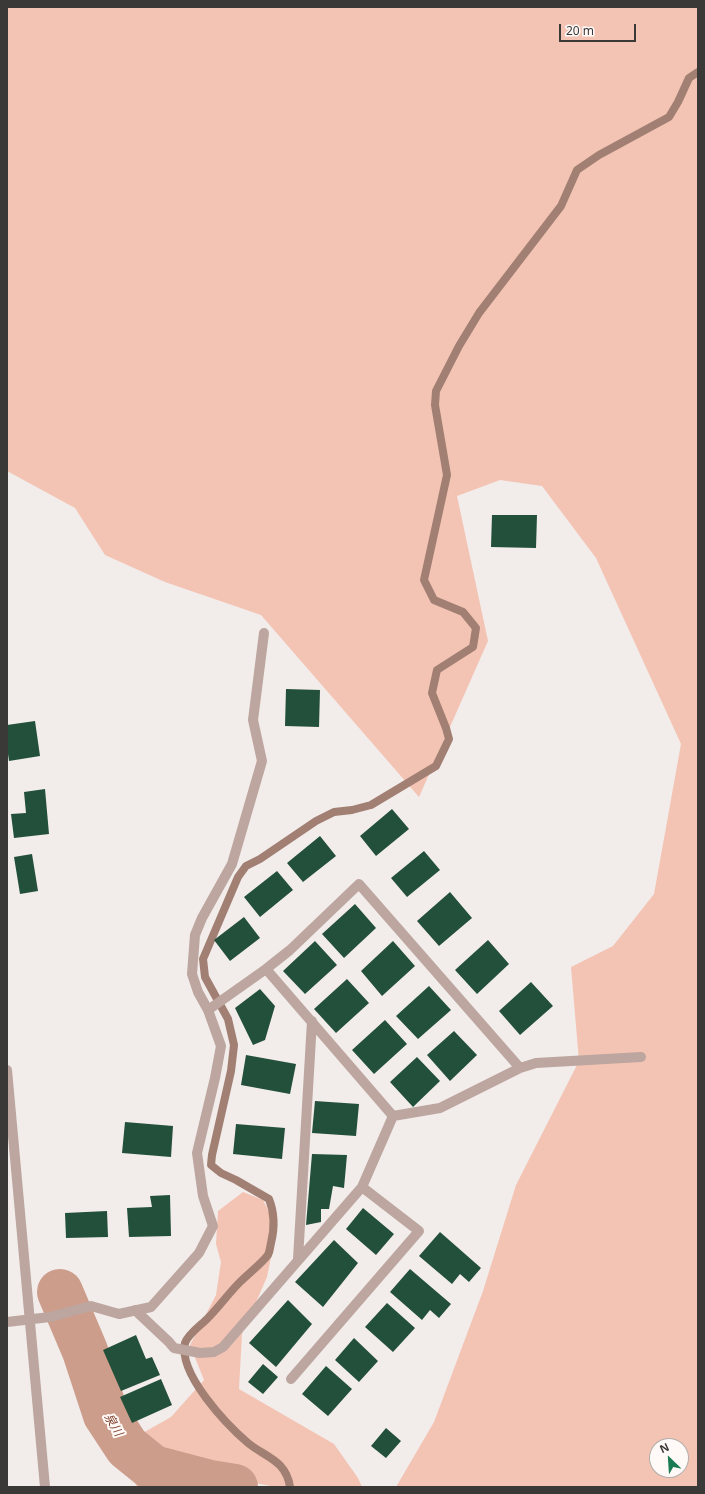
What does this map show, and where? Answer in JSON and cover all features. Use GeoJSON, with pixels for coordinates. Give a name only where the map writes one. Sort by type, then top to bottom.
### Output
{"type":"FeatureCollection","features":[{"type":"Feature","properties":{"kind":"street"},"geometry":{"type":"LineString","coordinates":[[7,1322],[50,1317],[91,1306],[119,1314],[151,1306],[199,1253],[213,1226],[204,1196],[197,1153],[221,1046],[210,1009],[198,992],[192,974],[194,935],[232,864],[262,762],[253,720],[264,633]]}},
{"type":"Feature","properties":{"kind":"street"},"geometry":{"type":"LineString","coordinates":[[210,1009],[290,950],[359,884],[520,1068]]}},
{"type":"Feature","properties":{"kind":"street"},"geometry":{"type":"LineString","coordinates":[[266,969],[393,1116]]}},
{"type":"Feature","properties":{"kind":"street"},"geometry":{"type":"LineString","coordinates":[[298,1259],[312,1021]]}},
{"type":"Feature","properties":{"kind":"street"},"geometry":{"type":"LineString","coordinates":[[393,1116],[440,1108],[520,1068],[536,1063],[642,1057]]}},
{"type":"Feature","properties":{"kind":"street"},"geometry":{"type":"LineString","coordinates":[[7,1070],[46,1487]]}},
{"type":"Feature","properties":{"kind":"street"},"geometry":{"type":"LineString","coordinates":[[135,1310],[174,1348],[200,1353],[214,1352],[222,1346],[362,1187],[393,1116]]}},
{"type":"Feature","properties":{"kind":"street"},"geometry":{"type":"LineString","coordinates":[[291,1379],[419,1231],[362,1187]]}},
{"type":"Feature","properties":{"kind":"shaded area"},"geometry":{"type":"Polygon","coordinates":[[[7,7],[698,7],[698,1487],[396,1487],[434,1422],[483,1291],[516,1185],[579,1061],[571,967],[613,946],[654,894],[681,744],[596,558],[542,486],[500,480],[457,496],[488,641],[419,797],[261,615],[165,582],[105,555],[75,508],[7,471],[7,7]]]}},
{"type":"Feature","properties":{"kind":"shaded area"},"geometry":{"type":"Polygon","coordinates":[[[243,1192],[263,1200],[277,1228],[267,1277],[242,1334],[239,1389],[334,1444],[358,1478],[362,1487],[276,1487],[244,1481],[192,1478],[174,1487],[137,1487],[118,1447],[171,1417],[204,1380],[190,1345],[216,1295],[221,1262],[216,1244],[218,1211],[243,1192]]]}},
{"type":"Feature","properties":{"kind":"building"},"geometry":{"type":"Polygon","coordinates":[[[492,515],[537,515],[536,548],[491,547],[492,515]]]}},
{"type":"Feature","properties":{"kind":"building"},"geometry":{"type":"Polygon","coordinates":[[[286,689],[320,690],[319,727],[285,726],[286,689]]]}},
{"type":"Feature","properties":{"kind":"building"},"geometry":{"type":"Polygon","coordinates":[[[35,721],[40,756],[9,761],[7,747],[7,725],[35,721]]]}},
{"type":"Feature","properties":{"kind":"building"},"geometry":{"type":"Polygon","coordinates":[[[45,789],[49,834],[14,838],[11,814],[26,813],[24,792],[45,789]]]}},
{"type":"Feature","properties":{"kind":"building"},"geometry":{"type":"Polygon","coordinates":[[[392,809],[409,829],[376,856],[360,836],[392,809]]]}},
{"type":"Feature","properties":{"kind":"building"},"geometry":{"type":"Polygon","coordinates":[[[320,836],[336,856],[303,882],[287,863],[320,836]]]}},
{"type":"Feature","properties":{"kind":"building"},"geometry":{"type":"Polygon","coordinates":[[[424,851],[440,870],[407,897],[391,878],[424,851]]]}},
{"type":"Feature","properties":{"kind":"building"},"geometry":{"type":"Polygon","coordinates":[[[32,854],[38,891],[20,894],[14,857],[32,854]]]}},
{"type":"Feature","properties":{"kind":"building"},"geometry":{"type":"Polygon","coordinates":[[[277,871],[293,890],[260,917],[244,897],[277,871]]]}},
{"type":"Feature","properties":{"kind":"building"},"geometry":{"type":"Polygon","coordinates":[[[450,892],[472,918],[439,946],[417,921],[450,892]]]}},
{"type":"Feature","properties":{"kind":"building"},"geometry":{"type":"Polygon","coordinates":[[[355,904],[376,928],[344,958],[322,934],[355,904]]]}},
{"type":"Feature","properties":{"kind":"building"},"geometry":{"type":"Polygon","coordinates":[[[244,917],[260,938],[230,961],[214,940],[244,917]]]}},
{"type":"Feature","properties":{"kind":"building"},"geometry":{"type":"Polygon","coordinates":[[[488,940],[509,964],[477,994],[455,970],[488,940]]]}},
{"type":"Feature","properties":{"kind":"building"},"geometry":{"type":"Polygon","coordinates":[[[315,941],[337,965],[305,994],[283,971],[315,941]]]}},
{"type":"Feature","properties":{"kind":"building"},"geometry":{"type":"Polygon","coordinates":[[[393,941],[415,966],[382,996],[361,971],[393,941]]]}},
{"type":"Feature","properties":{"kind":"building"},"geometry":{"type":"Polygon","coordinates":[[[347,979],[369,1003],[336,1033],[314,1009],[347,979]]]}},
{"type":"Feature","properties":{"kind":"building"},"geometry":{"type":"Polygon","coordinates":[[[531,982],[553,1006],[520,1035],[499,1011],[531,982]]]}},
{"type":"Feature","properties":{"kind":"building"},"geometry":{"type":"Polygon","coordinates":[[[429,986],[451,1010],[418,1039],[396,1016],[429,986]]]}},
{"type":"Feature","properties":{"kind":"building"},"geometry":{"type":"Polygon","coordinates":[[[260,989],[275,1006],[265,1040],[253,1045],[235,1008],[260,989]]]}},
{"type":"Feature","properties":{"kind":"building"},"geometry":{"type":"Polygon","coordinates":[[[385,1020],[407,1044],[374,1074],[352,1050],[385,1020]]]}},
{"type":"Feature","properties":{"kind":"building"},"geometry":{"type":"Polygon","coordinates":[[[454,1031],[477,1055],[450,1081],[427,1055],[454,1031]]]}},
{"type":"Feature","properties":{"kind":"building"},"geometry":{"type":"Polygon","coordinates":[[[246,1055],[296,1064],[290,1094],[241,1085],[246,1055]]]}},
{"type":"Feature","properties":{"kind":"building"},"geometry":{"type":"Polygon","coordinates":[[[417,1057],[440,1081],[413,1107],[390,1082],[417,1057]]]}},
{"type":"Feature","properties":{"kind":"building"},"geometry":{"type":"Polygon","coordinates":[[[315,1101],[359,1104],[356,1136],[312,1133],[315,1101]]]}},
{"type":"Feature","properties":{"kind":"building"},"geometry":{"type":"Polygon","coordinates":[[[125,1122],[173,1126],[171,1157],[122,1153],[125,1122]]]}},
{"type":"Feature","properties":{"kind":"building"},"geometry":{"type":"Polygon","coordinates":[[[236,1124],[285,1128],[282,1159],[233,1154],[236,1124]]]}},
{"type":"Feature","properties":{"kind":"building"},"geometry":{"type":"Polygon","coordinates":[[[312,1154],[347,1155],[344,1188],[333,1186],[329,1209],[321,1209],[321,1222],[306,1225],[312,1154]]]}},
{"type":"Feature","properties":{"kind":"building"},"geometry":{"type":"Polygon","coordinates":[[[170,1195],[171,1236],[129,1237],[127,1208],[152,1207],[150,1196],[170,1195]]]}},
{"type":"Feature","properties":{"kind":"building"},"geometry":{"type":"Polygon","coordinates":[[[363,1208],[394,1234],[376,1255],[346,1229],[363,1208]]]}},
{"type":"Feature","properties":{"kind":"building"},"geometry":{"type":"Polygon","coordinates":[[[107,1211],[108,1237],[66,1238],[65,1213],[107,1211]]]}},
{"type":"Feature","properties":{"kind":"building"},"geometry":{"type":"Polygon","coordinates":[[[440,1232],[481,1268],[469,1282],[460,1274],[452,1284],[419,1256],[440,1232]]]}},
{"type":"Feature","properties":{"kind":"building"},"geometry":{"type":"Polygon","coordinates":[[[334,1240],[358,1263],[323,1307],[295,1282],[334,1240]]]}},
{"type":"Feature","properties":{"kind":"building"},"geometry":{"type":"Polygon","coordinates":[[[410,1269],[451,1304],[439,1318],[430,1310],[422,1320],[390,1292],[410,1269]]]}},
{"type":"Feature","properties":{"kind":"building"},"geometry":{"type":"Polygon","coordinates":[[[288,1300],[312,1324],[276,1367],[249,1343],[288,1300]]]}},
{"type":"Feature","properties":{"kind":"building"},"geometry":{"type":"Polygon","coordinates":[[[387,1303],[415,1328],[393,1352],[365,1327],[387,1303]]]}},
{"type":"Feature","properties":{"kind":"building"},"geometry":{"type":"Polygon","coordinates":[[[136,1335],[146,1359],[152,1357],[160,1375],[121,1391],[103,1350],[136,1335]]]}},
{"type":"Feature","properties":{"kind":"building"},"geometry":{"type":"Polygon","coordinates":[[[354,1338],[378,1361],[359,1382],[335,1360],[354,1338]]]}},
{"type":"Feature","properties":{"kind":"building"},"geometry":{"type":"Polygon","coordinates":[[[263,1364],[278,1377],[263,1394],[248,1382],[263,1364]]]}},
{"type":"Feature","properties":{"kind":"building"},"geometry":{"type":"Polygon","coordinates":[[[326,1366],[352,1389],[328,1416],[302,1394],[326,1366]]]}},
{"type":"Feature","properties":{"kind":"building"},"geometry":{"type":"Polygon","coordinates":[[[161,1379],[172,1405],[132,1423],[120,1397],[161,1379]]]}},
{"type":"Feature","properties":{"kind":"building"},"geometry":{"type":"Polygon","coordinates":[[[386,1428],[401,1441],[386,1458],[371,1446],[386,1428]]]}},
{"type":"Feature","properties":{"kind":"waterway"},"geometry":{"type":"LineString","coordinates":[[290,1487],[288,1478],[279,1465],[248,1443],[217,1412],[196,1384],[189,1369],[185,1355],[185,1343],[189,1336],[231,1291],[268,1255],[274,1226],[269,1199],[221,1173],[211,1165],[231,1071],[234,1045],[228,1019],[205,977],[203,959],[238,877],[246,866],[260,859],[316,821],[334,812],[352,810],[371,805],[436,766],[449,739],[432,693],[437,670],[473,647],[476,628],[463,612],[434,600],[424,580],[447,475],[435,405],[436,391],[459,346],[479,313],[561,206],[577,170],[599,155],[669,117],[689,78],[698,72]]}},
{"type":"Feature","properties":{"kind":"waterway","name":"泉川"},"geometry":{"type":"LineString","coordinates":[[60,1292],[85,1351],[106,1415],[127,1447],[153,1468],[210,1483],[235,1487]]}}]}
